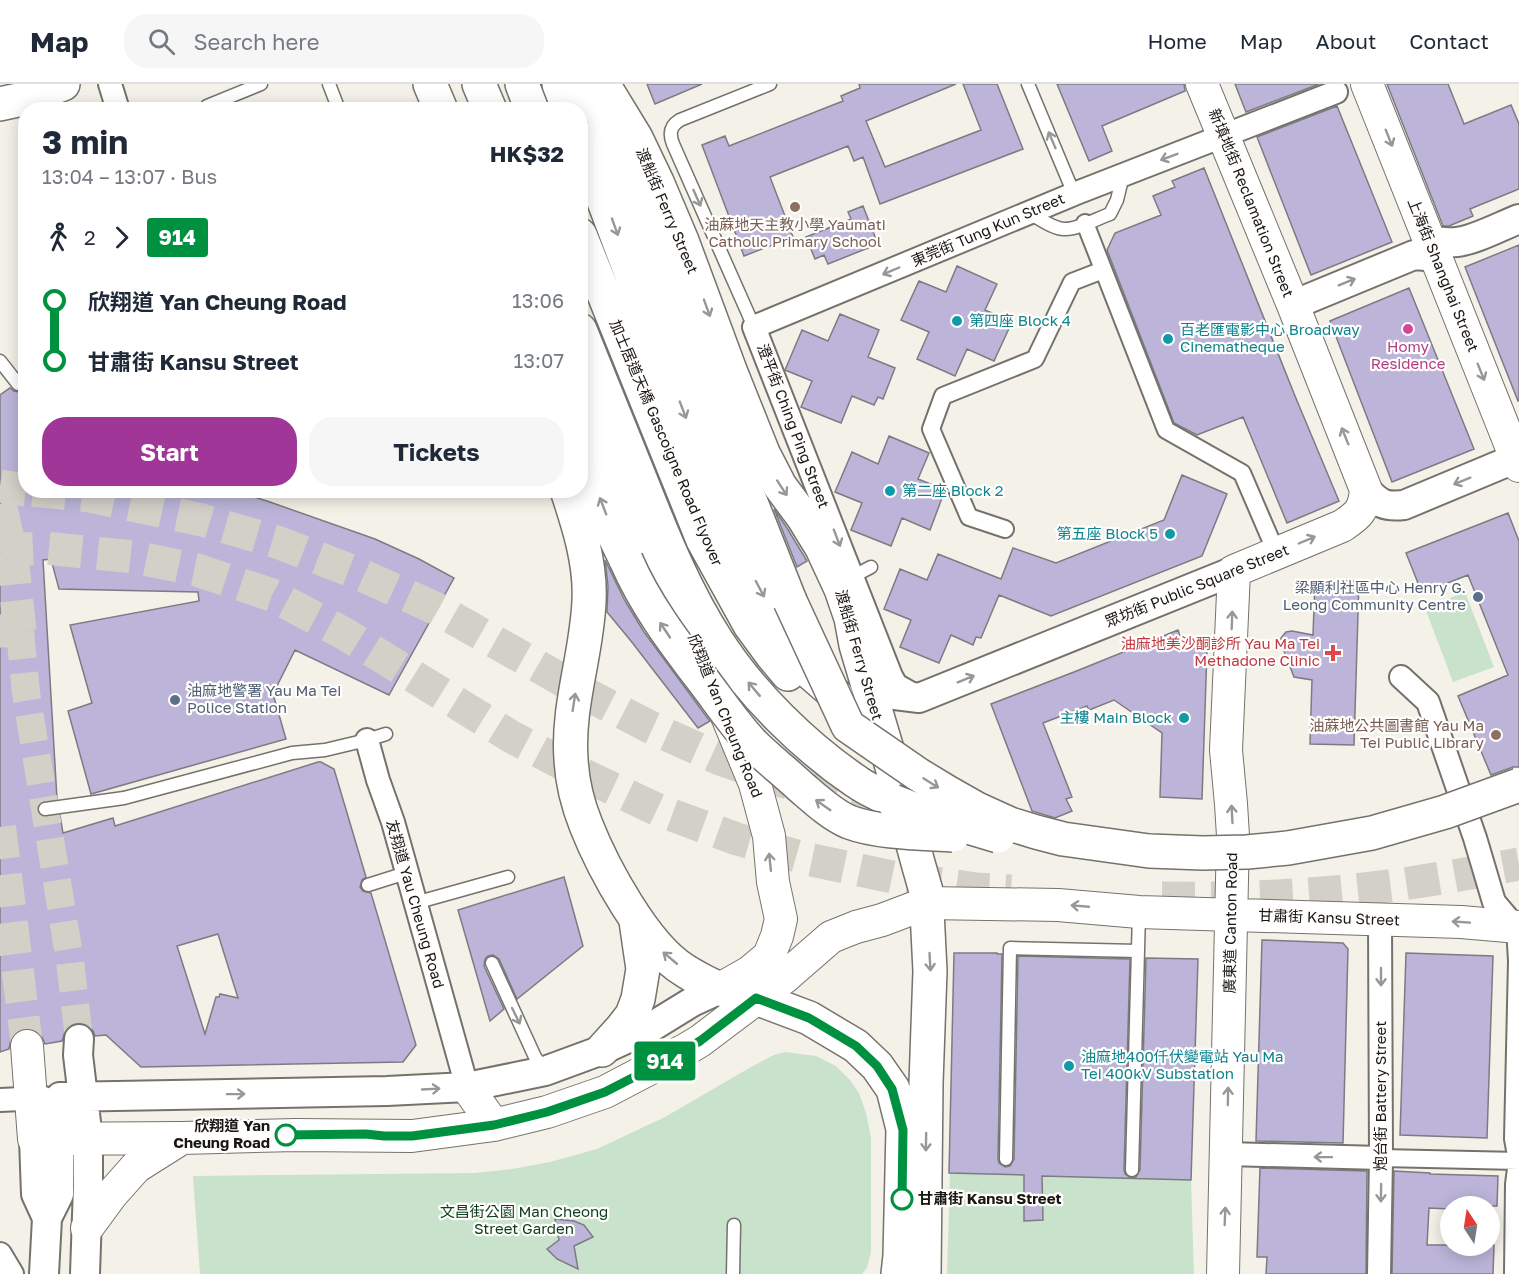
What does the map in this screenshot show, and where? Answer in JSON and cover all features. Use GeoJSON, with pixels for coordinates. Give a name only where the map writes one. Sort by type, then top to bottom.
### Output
{"type":"FeatureCollection","features":[{"type":"Feature","properties":{"kind":"main road"},"geometry":{"type":"LineString","coordinates":[[0,104],[23,99],[63,84]]}},
{"type":"Feature","properties":{"kind":"main road"},"geometry":{"type":"LineString","coordinates":[[415,84],[421,102]]}},
{"type":"Feature","properties":{"kind":"main road"},"geometry":{"type":"LineString","coordinates":[[430,84],[438,102]]}},
{"type":"Feature","properties":{"kind":"main road"},"geometry":{"type":"LineString","coordinates":[[465,84],[471,102]]}},
{"type":"Feature","properties":{"kind":"main road"},"geometry":{"type":"LineString","coordinates":[[479,84],[487,102]]}},
{"type":"Feature","properties":{"kind":"main road"},"geometry":{"type":"LineString","coordinates":[[522,84],[529,102]]}},
{"type":"Feature","properties":{"kind":"main road"},"geometry":{"type":"LineString","coordinates":[[559,84],[566,102]]}},
{"type":"Feature","properties":{"kind":"main road"},"geometry":{"type":"LineString","coordinates":[[592,84],[630,197],[790,602],[848,726]]}},
{"type":"Feature","properties":{"kind":"main road","name":"渡船街 Ferry Street"},"geometry":{"type":"LineString","coordinates":[[603,84],[636,138],[657,182],[763,453],[780,486],[822,548],[841,589],[926,891],[930,971],[926,1095],[902,1269]]}},
{"type":"Feature","properties":{"kind":"main road","name":"新填地街 Reclamation Street"},"geometry":{"type":"LineString","coordinates":[[1202,84],[1293,304],[1366,490]]}},
{"type":"Feature","properties":{"kind":"main road","name":"上海街 Shanghai Street"},"geometry":{"type":"LineString","coordinates":[[1368,84],[1518,461]]}},
{"type":"Feature","properties":{"kind":"main road"},"geometry":{"type":"LineString","coordinates":[[588,157],[736,545],[798,662],[883,735]]}},
{"type":"Feature","properties":{"kind":"main road","name":"加士居道天橋 Gascoigne Road Flyover"},"geometry":{"type":"LineString","coordinates":[[588,255],[704,540],[750,625],[793,680],[820,704],[848,726],[946,792],[1010,824],[1063,839],[1149,851],[1203,853],[1288,848],[1372,833],[1445,812],[1519,785]]}},
{"type":"Feature","properties":{"kind":"main road"},"geometry":{"type":"LineString","coordinates":[[588,350],[669,551],[718,643],[738,670],[794,732],[818,754],[859,784],[893,801],[928,815],[1060,853],[1095,860],[1203,867],[1248,866],[1333,855],[1449,826],[1519,802]]}},
{"type":"Feature","properties":{"kind":"main road","name":"欣翔道 Yan Cheung Road"},"geometry":{"type":"LineString","coordinates":[[588,405],[641,530],[681,605],[755,784],[769,836],[772,882],[781,919],[777,936],[770,956],[750,972],[720,989]]}},
{"type":"Feature","properties":{"kind":"main road"},"geometry":{"type":"LineString","coordinates":[[588,468],[635,581],[655,614],[680,651],[752,743],[783,772],[814,799],[848,821],[875,829],[1006,839]]}},
{"type":"Feature","properties":{"kind":"main road","name":"眾坊街 Public Square Street"},"geometry":{"type":"LineString","coordinates":[[1234,572],[1342,526],[1357,517],[1365,504],[1366,490]]}},
{"type":"Feature","properties":{"kind":"main road"},"geometry":{"type":"LineString","coordinates":[[570,498],[587,558],[590,600],[585,644],[570,726],[571,760],[585,823],[598,853],[635,917],[643,969],[638,999],[632,1015],[602,1050]]}},
{"type":"Feature","properties":{"kind":"main road","name":"廣東道 Canton Road"},"geometry":{"type":"LineString","coordinates":[[1223,1274],[1233,836],[1226,750],[1234,572]]}},
{"type":"Feature","properties":{"kind":"main road"},"geometry":{"type":"LineString","coordinates":[[859,654],[865,609]]}},
{"type":"Feature","properties":{"kind":"main road","name":"甘肅街 Kansu Street"},"geometry":{"type":"LineString","coordinates":[[756,998],[785,977],[831,937],[927,903],[1058,904],[1139,912],[1461,922],[1517,927]]}},
{"type":"Feature","properties":{"kind":"main road","name":"渡船街 Ferry Street"},"geometry":{"type":"LineString","coordinates":[[635,917],[663,952],[684,970],[720,989],[756,998],[809,1018],[856,1046],[877,1066],[892,1089],[903,1130],[902,1269]]}},
{"type":"Feature","properties":{"kind":"main road"},"geometry":{"type":"LineString","coordinates":[[27,1046],[58,1097],[60,1139],[308,1135],[412,1136],[494,1125],[547,1112],[605,1092],[692,1046],[756,998]]}},
{"type":"Feature","properties":{"kind":"main road"},"geometry":{"type":"LineString","coordinates":[[467,1087],[494,1125]]}},
{"type":"Feature","properties":{"kind":"main road"},"geometry":{"type":"LineString","coordinates":[[87,1228],[112,1194],[136,1167],[182,1138]]}},
{"type":"Feature","properties":{"kind":"street"},"geometry":{"type":"LineString","coordinates":[[110,84],[116,102]]}},
{"type":"Feature","properties":{"kind":"street","name":"東莞街 Tung Kun Street"},"geometry":{"type":"LineString","coordinates":[[754,327],[1074,194],[1336,92]]}},
{"type":"Feature","properties":{"kind":"street"},"geometry":{"type":"LineString","coordinates":[[1293,304],[1414,255],[1426,256],[1432,249],[1443,243],[1469,239],[1519,219]]}},
{"type":"Feature","properties":{"kind":"street"},"geometry":{"type":"LineString","coordinates":[[1085,223],[1166,430],[1242,473],[1270,538]]}},
{"type":"Feature","properties":{"kind":"street"},"geometry":{"type":"LineString","coordinates":[[1005,529],[969,517],[931,429],[943,396],[1035,359],[1072,282],[1103,270]]}},
{"type":"Feature","properties":{"kind":"street","name":"澄平街 Ching Ping Street"},"geometry":{"type":"LineString","coordinates":[[754,327],[861,572],[865,609],[891,676],[896,685],[919,698]]}},
{"type":"Feature","properties":{"kind":"street"},"geometry":{"type":"LineString","coordinates":[[1366,490],[1377,501],[1389,506],[1404,505],[1518,461]]}},
{"type":"Feature","properties":{"kind":"street","name":"眾坊街 Public Square Street"},"geometry":{"type":"LineString","coordinates":[[919,698],[1234,572]]}},
{"type":"Feature","properties":{"kind":"street"},"geometry":{"type":"LineString","coordinates":[[859,654],[875,682],[895,695],[919,698]]}},
{"type":"Feature","properties":{"kind":"street"},"geometry":{"type":"LineString","coordinates":[[1401,677],[1428,702],[1475,838],[1494,902],[1517,927],[1513,1139],[1518,1161],[1514,1184],[1513,1274]]}},
{"type":"Feature","properties":{"kind":"street","name":"友翔道 Yau Cheung Road"},"geometry":{"type":"LineString","coordinates":[[377,737],[378,780],[393,822],[415,903],[433,940],[467,1087]]}},
{"type":"Feature","properties":{"kind":"street","name":"炮台街 Battery Street"},"geometry":{"type":"LineString","coordinates":[[1379,1274],[1380,919]]}},
{"type":"Feature","properties":{"kind":"street","name":"欣翔道 Yan Cheung Road"},"geometry":{"type":"LineString","coordinates":[[58,1097],[393,1091],[467,1087],[545,1071],[602,1050],[648,1029],[692,1002],[720,989]]}},
{"type":"Feature","properties":{"kind":"street"},"geometry":{"type":"LineString","coordinates":[[44,1274],[47,1218],[36,1194],[60,1139],[58,1097],[78,1055],[79,1039]]}},
{"type":"Feature","properties":{"kind":"street"},"geometry":{"type":"LineString","coordinates":[[0,1100],[58,1097]]}},
{"type":"Feature","properties":{"kind":"street"},"geometry":{"type":"LineString","coordinates":[[60,1139],[88,1174],[85,1274]]}},
{"type":"Feature","properties":{"kind":"street"},"geometry":{"type":"LineString","coordinates":[[1227,1154],[1518,1161]]}},
{"type":"Feature","properties":{"kind":"street"},"geometry":{"type":"LineString","coordinates":[[0,1254],[12,1274]]}},
{"type":"Feature","properties":{"kind":"lane"},"geometry":{"type":"LineString","coordinates":[[217,102],[261,84]]}},
{"type":"Feature","properties":{"kind":"lane"},"geometry":{"type":"LineString","coordinates":[[329,84],[336,102]]}},
{"type":"Feature","properties":{"kind":"lane","name":"澄平街 Ching Ping Street"},"geometry":{"type":"LineString","coordinates":[[754,327],[673,144],[671,131],[680,120],[770,84]]}},
{"type":"Feature","properties":{"kind":"lane"},"geometry":{"type":"LineString","coordinates":[[1028,84],[1074,194]]}},
{"type":"Feature","properties":{"kind":"lane"},"geometry":{"type":"LineString","coordinates":[[1029,213],[1064,229],[1110,214],[1116,204],[1123,175]]}},
{"type":"Feature","properties":{"kind":"lane"},"geometry":{"type":"LineString","coordinates":[[0,361],[18,384]]}},
{"type":"Feature","properties":{"kind":"lane"},"geometry":{"type":"LineString","coordinates":[[45,809],[124,798],[292,753],[325,750],[377,737]]}},
{"type":"Feature","properties":{"kind":"lane"},"geometry":{"type":"LineString","coordinates":[[368,885],[406,873]]}},
{"type":"Feature","properties":{"kind":"lane"},"geometry":{"type":"LineString","coordinates":[[415,903],[508,877]]}},
{"type":"Feature","properties":{"kind":"lane"},"geometry":{"type":"LineString","coordinates":[[1132,1170],[1139,912]]}},
{"type":"Feature","properties":{"kind":"lane"},"geometry":{"type":"LineString","coordinates":[[1006,1159],[1010,948],[1138,951]]}},
{"type":"Feature","properties":{"kind":"lane"},"geometry":{"type":"LineString","coordinates":[[492,963],[535,1057],[545,1071]]}},
{"type":"Feature","properties":{"kind":"lane"},"geometry":{"type":"LineString","coordinates":[[733,1274],[734,1225]]}},
{"type":"Feature","properties":{"kind":"green space"},"geometry":{"type":"Polygon","coordinates":[[[1465,592],[1494,667],[1453,682],[1425,608],[1465,592]]]}},
{"type":"Feature","properties":{"kind":"green space","name":"文昌街公園 Man Cheong Street Garden"},"geometry":{"type":"Polygon","coordinates":[[[785,1052],[816,1056],[836,1066],[859,1093],[866,1113],[871,1137],[871,1252],[867,1268],[862,1274],[200,1274],[193,1176],[475,1173],[550,1162],[597,1149],[665,1117],[751,1067],[785,1052]]]}},
{"type":"Feature","properties":{"kind":"green space"},"geometry":{"type":"Polygon","coordinates":[[[950,1173],[1191,1180],[1194,1274],[947,1274],[950,1173]]]}},
{"type":"Feature","properties":{"kind":"building"},"geometry":{"type":"Polygon","coordinates":[[[647,84],[702,84],[655,104],[647,84]]]}},
{"type":"Feature","properties":{"kind":"building"},"geometry":{"type":"Polygon","coordinates":[[[859,84],[956,84],[866,121],[885,167],[981,130],[963,84],[997,84],[1023,149],[880,204],[863,157],[854,161],[848,146],[770,177],[793,237],[744,256],[702,145],[725,136],[729,146],[843,101],[841,96],[860,88],[859,84]]]}},
{"type":"Feature","properties":{"kind":"building"},"geometry":{"type":"Polygon","coordinates":[[[1057,84],[1184,84],[1185,91],[1102,126],[1112,151],[1089,161],[1057,84]]]}},
{"type":"Feature","properties":{"kind":"building"},"geometry":{"type":"Polygon","coordinates":[[[1235,84],[1319,84],[1246,112],[1235,84]]]}},
{"type":"Feature","properties":{"kind":"building"},"geometry":{"type":"Polygon","coordinates":[[[1387,84],[1448,84],[1464,124],[1511,105],[1519,124],[1519,189],[1470,209],[1473,216],[1449,226],[1443,226],[1387,84]]]}},
{"type":"Feature","properties":{"kind":"building"},"geometry":{"type":"Polygon","coordinates":[[[1337,106],[1392,242],[1311,275],[1257,137],[1337,106]]]}},
{"type":"Feature","properties":{"kind":"building"},"geometry":{"type":"Polygon","coordinates":[[[1204,168],[1339,501],[1287,523],[1243,417],[1197,435],[1174,423],[1107,250],[1115,233],[1161,215],[1153,196],[1175,187],[1172,181],[1204,168]]]}},
{"type":"Feature","properties":{"kind":"building"},"geometry":{"type":"Polygon","coordinates":[[[863,206],[878,244],[828,264],[824,255],[815,259],[806,237],[851,219],[848,212],[863,206]]]}},
{"type":"Feature","properties":{"kind":"building"},"geometry":{"type":"Polygon","coordinates":[[[1519,245],[1519,401],[1518,401],[1465,267],[1519,245]]]}},
{"type":"Feature","properties":{"kind":"building","name":"第四座 Block 4"},"geometry":{"type":"Polygon","coordinates":[[[957,266],[997,284],[985,310],[1012,322],[994,361],[967,349],[955,376],[917,359],[929,332],[901,320],[919,281],[946,292],[957,266]]]}},
{"type":"Feature","properties":{"kind":"building"},"geometry":{"type":"Polygon","coordinates":[[[1409,288],[1474,449],[1392,482],[1330,321],[1409,288]]]}},
{"type":"Feature","properties":{"kind":"building"},"geometry":{"type":"Polygon","coordinates":[[[840,314],[879,330],[868,357],[895,368],[883,399],[878,397],[874,405],[852,396],[841,423],[801,407],[812,381],[785,370],[802,330],[828,341],[840,314]]]}},
{"type":"Feature","properties":{"kind":"building"},"geometry":{"type":"Polygon","coordinates":[[[10,388],[18,392],[18,498],[257,498],[375,539],[454,578],[389,695],[295,650],[273,694],[286,739],[91,794],[68,711],[92,703],[70,625],[199,601],[198,592],[59,589],[51,559],[43,560],[57,799],[40,803],[37,806],[38,814],[46,817],[60,815],[63,833],[113,818],[115,826],[318,762],[334,769],[366,877],[362,880],[360,887],[363,891],[371,893],[416,1045],[403,1062],[141,1067],[106,1035],[95,1036],[89,1026],[79,1023],[66,1029],[62,1041],[45,1044],[41,1035],[34,1030],[26,1028],[17,1031],[11,1039],[9,1049],[0,1052],[0,395],[10,388]],[[218,934],[177,946],[205,1034],[216,997],[220,994],[238,998],[218,934]]]}},
{"type":"Feature","properties":{"kind":"building","name":"第二座 Block 2"},"geometry":{"type":"Polygon","coordinates":[[[889,436],[929,453],[918,479],[945,490],[930,530],[902,518],[891,546],[851,530],[862,503],[835,492],[852,452],[878,464],[889,436]]]}},
{"type":"Feature","properties":{"kind":"building","name":"第五座 Block 5"},"geometry":{"type":"Polygon","coordinates":[[[1182,475],[1227,494],[1202,556],[1051,616],[999,595],[981,638],[976,637],[973,645],[951,635],[939,663],[900,647],[911,620],[884,609],[900,569],[927,580],[938,554],[1001,579],[1013,548],[1056,563],[1164,520],[1182,475]]]}},
{"type":"Feature","properties":{"kind":"building"},"geometry":{"type":"Polygon","coordinates":[[[774,509],[807,561],[797,567],[774,509]]]}},
{"type":"Feature","properties":{"kind":"building","name":"梁顯利社區中心 Henry G. Leong Community Centre"},"geometry":{"type":"Polygon","coordinates":[[[1508,513],[1519,541],[1519,767],[1491,775],[1458,696],[1508,675],[1468,575],[1422,593],[1406,553],[1508,513]]]}},
{"type":"Feature","properties":{"kind":"building"},"geometry":{"type":"Polygon","coordinates":[[[605,560],[625,601],[644,632],[710,721],[698,728],[607,612],[608,586],[605,560]]]}},
{"type":"Feature","properties":{"kind":"building"},"geometry":{"type":"Polygon","coordinates":[[[1315,581],[1359,581],[1354,745],[1310,744],[1312,680],[1294,677],[1281,643],[1281,638],[1286,632],[1313,635],[1315,581]]]}},
{"type":"Feature","properties":{"kind":"building","name":"主樓 Main Block"},"geometry":{"type":"Polygon","coordinates":[[[1178,630],[1182,642],[1196,649],[1207,650],[1202,799],[1160,797],[1162,733],[1114,700],[1089,710],[1087,706],[1043,723],[1072,797],[1066,799],[1072,811],[1055,818],[1032,811],[991,704],[1178,630]]]}},
{"type":"Feature","properties":{"kind":"building"},"geometry":{"type":"Polygon","coordinates":[[[564,877],[583,946],[517,999],[499,959],[493,955],[488,956],[484,966],[504,1009],[490,1021],[458,910],[564,877]]]}},
{"type":"Feature","properties":{"kind":"building"},"geometry":{"type":"Polygon","coordinates":[[[1262,940],[1343,943],[1348,949],[1343,1143],[1256,1141],[1262,940]]]}},
{"type":"Feature","properties":{"kind":"building"},"geometry":{"type":"Polygon","coordinates":[[[954,953],[1002,954],[998,1159],[999,1163],[1005,1167],[1010,1166],[1014,1159],[1018,956],[1130,959],[1124,1170],[1125,1174],[1131,1178],[1136,1177],[1140,1170],[1146,958],[1198,959],[1191,1180],[1042,1176],[1043,1220],[1024,1221],[1024,1175],[949,1173],[954,953]]]}},
{"type":"Feature","properties":{"kind":"building"},"geometry":{"type":"Polygon","coordinates":[[[1406,953],[1493,956],[1487,1138],[1400,1135],[1406,953]]]}},
{"type":"Feature","properties":{"kind":"building"},"geometry":{"type":"Polygon","coordinates":[[[1260,1168],[1367,1171],[1366,1274],[1266,1274],[1267,1257],[1257,1257],[1260,1168]]]}},
{"type":"Feature","properties":{"kind":"building"},"geometry":{"type":"Polygon","coordinates":[[[1394,1171],[1498,1176],[1497,1196],[1440,1196],[1440,1209],[1429,1208],[1427,1245],[1440,1245],[1440,1256],[1494,1256],[1493,1274],[1392,1274],[1394,1171]]]}},
{"type":"Feature","properties":{"kind":"building"},"geometry":{"type":"Polygon","coordinates":[[[555,1219],[574,1221],[584,1225],[593,1237],[574,1246],[578,1269],[557,1259],[547,1249],[559,1240],[555,1219]]]}},
{"type":"Feature","properties":{"kind":"tunnel"},"geometry":{"type":"LineString","coordinates":[[0,486],[18,489]]}},
{"type":"Feature","properties":{"kind":"tunnel"},"geometry":{"type":"LineString","coordinates":[[99,498],[202,520],[277,542],[357,573],[437,609],[592,697],[720,759],[785,782],[862,805],[908,814]]}},
{"type":"Feature","properties":{"kind":"tunnel"},"geometry":{"type":"LineString","coordinates":[[0,504],[12,556],[20,631]]}},
{"type":"Feature","properties":{"kind":"tunnel"},"geometry":{"type":"LineString","coordinates":[[0,550],[45,548],[134,557],[197,570],[272,595],[345,634],[510,736],[658,810],[737,839],[807,859],[893,877],[976,889],[1011,891]]}},
{"type":"Feature","properties":{"kind":"tunnel"},"geometry":{"type":"LineString","coordinates":[[0,631],[20,631]]}},
{"type":"Feature","properties":{"kind":"tunnel"},"geometry":{"type":"LineString","coordinates":[[20,631],[26,693],[70,961],[79,1039]]}},
{"type":"Feature","properties":{"kind":"tunnel"},"geometry":{"type":"LineString","coordinates":[[0,827],[27,1046]]}},
{"type":"Feature","properties":{"kind":"tunnel"},"geometry":{"type":"LineString","coordinates":[[1162,898],[1215,898],[1347,891],[1391,886],[1519,864]]}},
{"type":"Feature","properties":{"kind":"bus line","name":"914"},"geometry":{"type":"LineString","coordinates":[[286,1135],[412,1136],[494,1125],[547,1112],[605,1092],[669,1059],[700,1041],[756,998],[809,1018],[836,1033],[856,1046],[877,1066],[892,1089],[903,1130],[902,1199]]}},
{"type":"Feature","properties":{"kind":"place","name":"油蔴地天主教小學 Yaumati Catholic Primary School"},"geometry":{"type":"Point","coordinates":[795,207]}},
{"type":"Feature","properties":{"kind":"place","name":"第四座 Block 4"},"geometry":{"type":"Point","coordinates":[957,321]}},
{"type":"Feature","properties":{"kind":"place","name":"Homy Residence"},"geometry":{"type":"Point","coordinates":[1408,329]}},
{"type":"Feature","properties":{"kind":"place","name":"百老匯電影中心 Broadway Cinematheque"},"geometry":{"type":"Point","coordinates":[1168,339]}},
{"type":"Feature","properties":{"kind":"place","name":"第二座 Block 2"},"geometry":{"type":"Point","coordinates":[890,491]}},
{"type":"Feature","properties":{"kind":"place","name":"第五座 Block 5"},"geometry":{"type":"Point","coordinates":[1170,534]}},
{"type":"Feature","properties":{"kind":"place","name":"梁顯利社區中心 Henry G. Leong Community Centre"},"geometry":{"type":"Point","coordinates":[1478,597]}},
{"type":"Feature","properties":{"kind":"place","name":"油麻地美沙酮診所 Yau Ma Tei Methadone Clinic"},"geometry":{"type":"Point","coordinates":[1333,653]}},
{"type":"Feature","properties":{"kind":"place","name":"油麻地警署 Yau Ma Tei Police Station"},"geometry":{"type":"Point","coordinates":[175,700]}},
{"type":"Feature","properties":{"kind":"place","name":"主樓 Main Block"},"geometry":{"type":"Point","coordinates":[1184,718]}},
{"type":"Feature","properties":{"kind":"place","name":"油蔴地公共圖書館 Yau Ma Tei Public Library"},"geometry":{"type":"Point","coordinates":[1496,735]}},
{"type":"Feature","properties":{"kind":"place","name":"油麻地400仟伏變電站 Yau Ma Tei 400kV Substation"},"geometry":{"type":"Point","coordinates":[1069,1066]}},
{"type":"Feature","properties":{"kind":"place","name":"欣翔道 Yan Cheung Road"},"geometry":{"type":"Point","coordinates":[286,1135]}},
{"type":"Feature","properties":{"kind":"place","name":"甘肅街 Kansu Street"},"geometry":{"type":"Point","coordinates":[902,1199]}}]}
